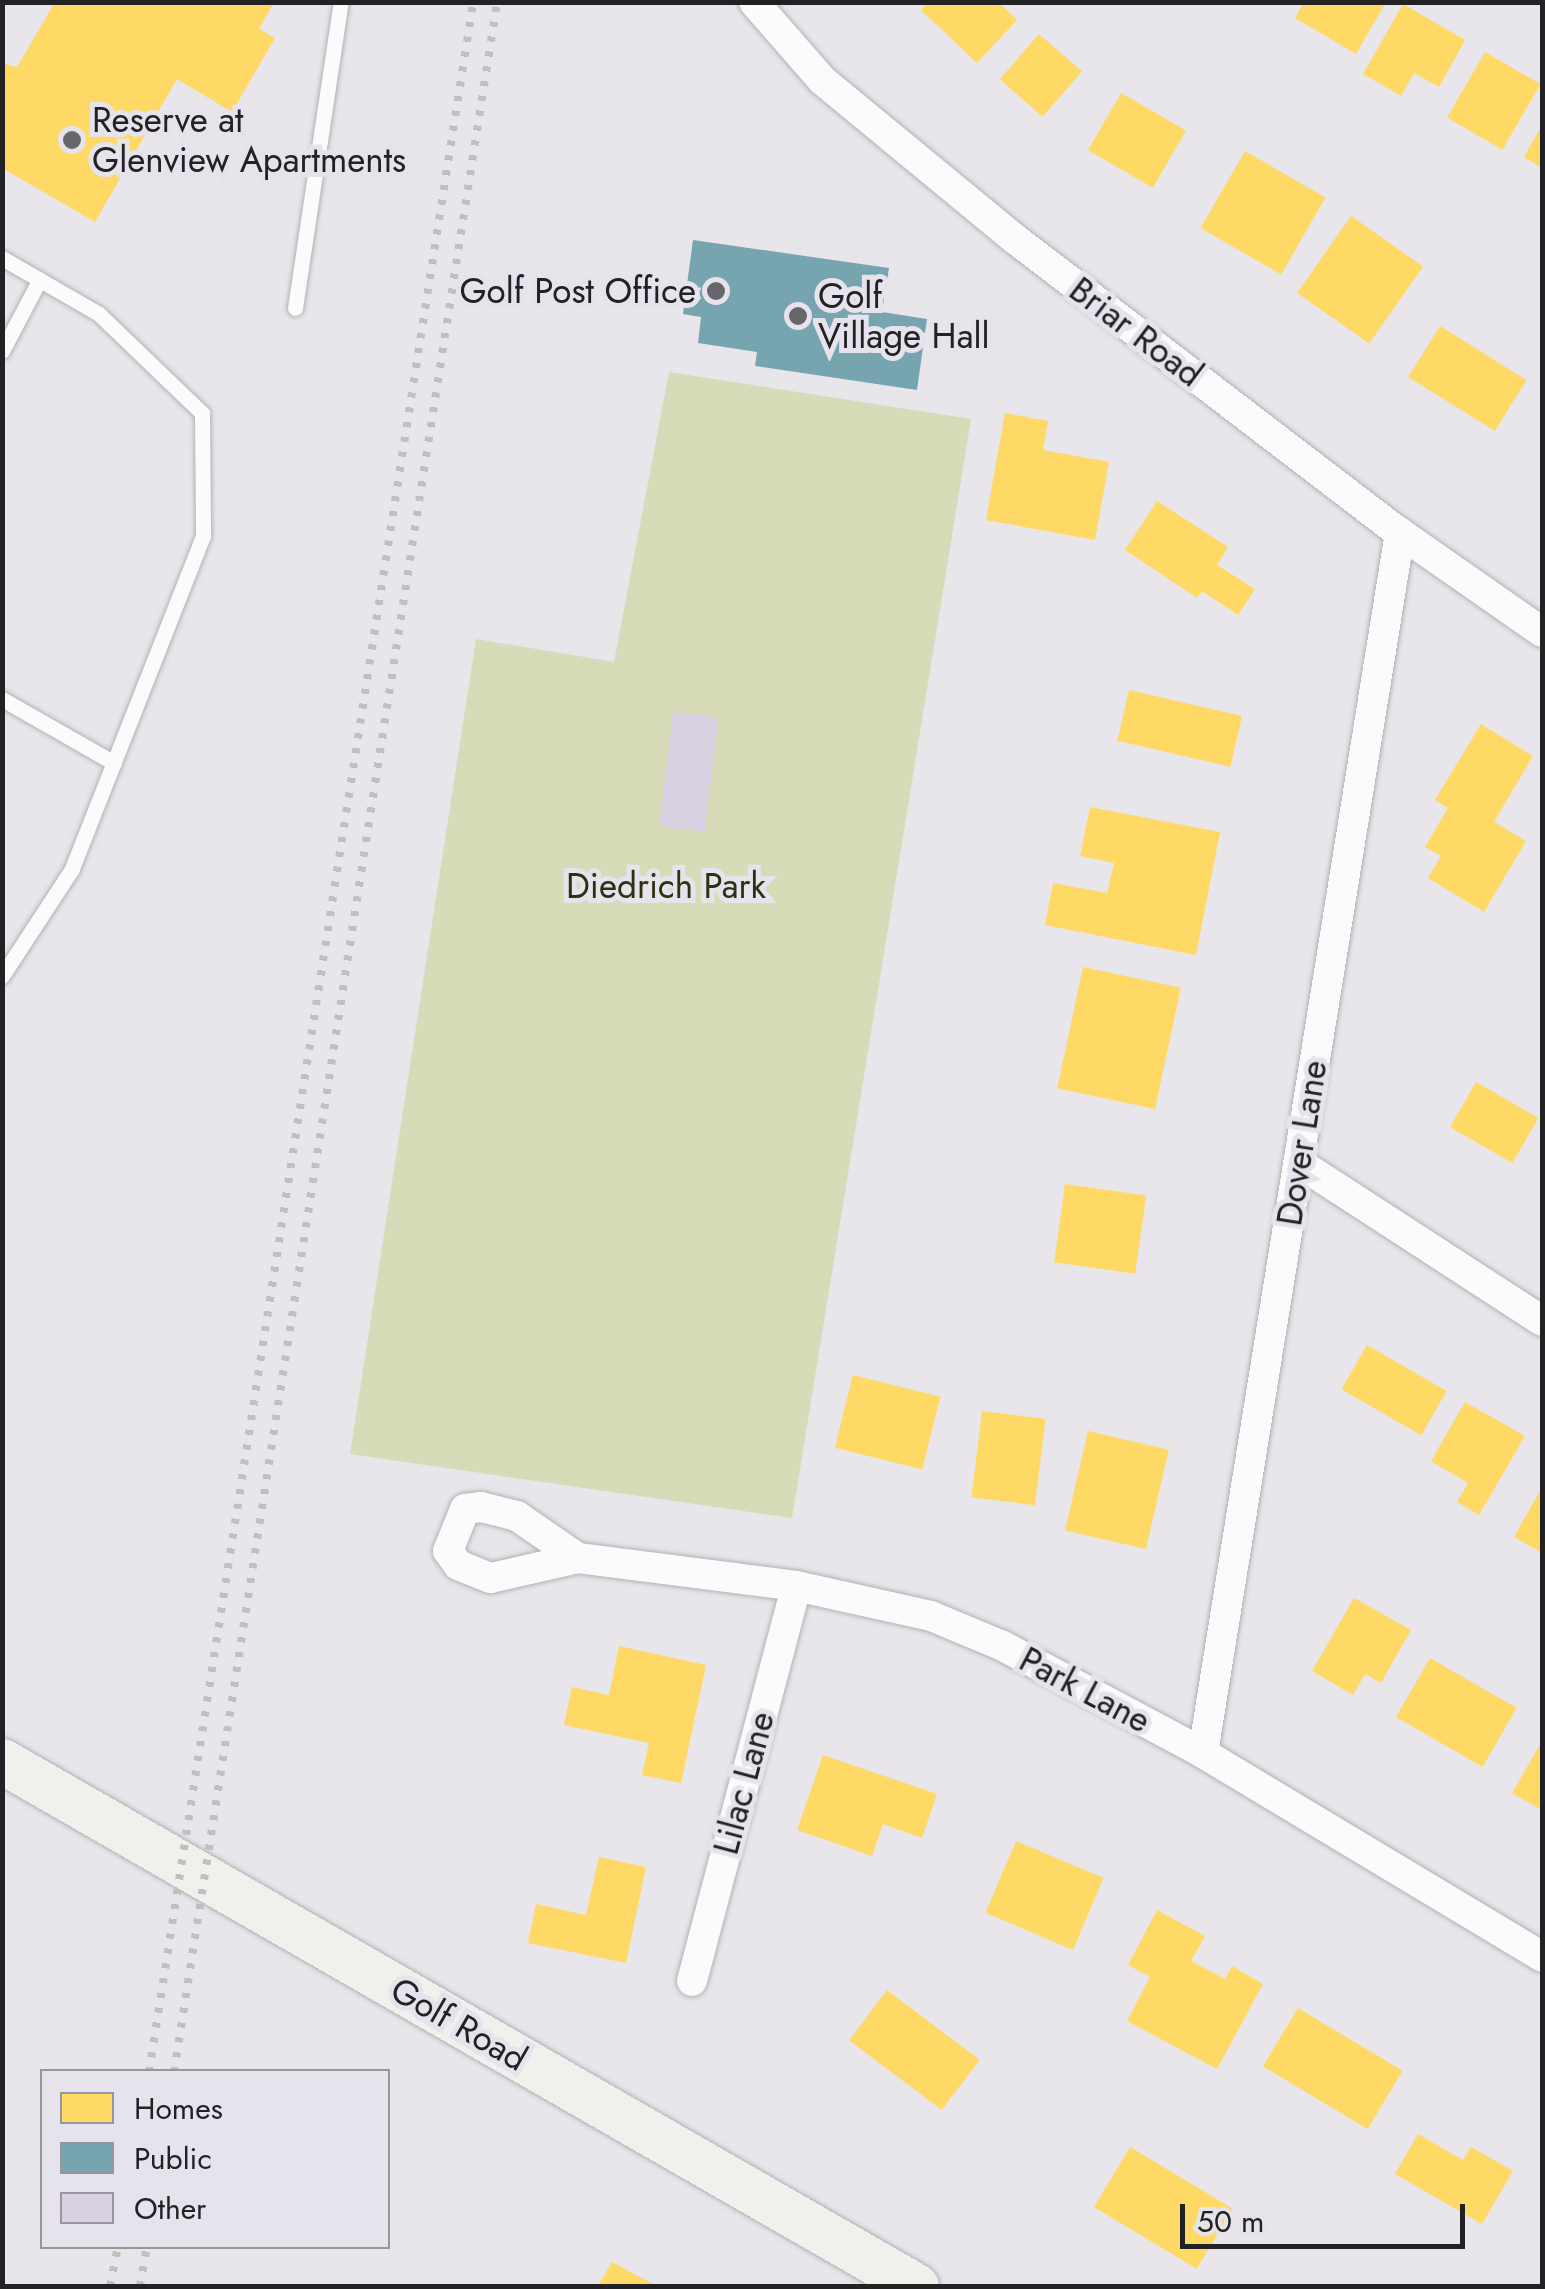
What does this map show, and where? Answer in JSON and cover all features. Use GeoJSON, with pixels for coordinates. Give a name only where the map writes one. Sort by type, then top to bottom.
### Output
{"type":"FeatureCollection","features":[{"type":"Feature","properties":{"kind":"main road","name":"Golf Road"},"geometry":{"type":"LineString","coordinates":[[2,1761],[916,2286]]}},
{"type":"Feature","properties":{"kind":"street","name":"Briar Road"},"geometry":{"type":"LineString","coordinates":[[754,2],[822,80],[940,178],[1400,534],[1542,632]]}},
{"type":"Feature","properties":{"kind":"street","name":"Dover Lane"},"geometry":{"type":"LineString","coordinates":[[1203,1753],[1400,534]]}},
{"type":"Feature","properties":{"kind":"street"},"geometry":{"type":"LineString","coordinates":[[1299,1163],[1542,1321]]}},
{"type":"Feature","properties":{"kind":"street","name":"Park Lane"},"geometry":{"type":"LineString","coordinates":[[578,1558],[796,1586],[932,1616],[1003,1646],[1203,1753],[1542,1957]]}},
{"type":"Feature","properties":{"kind":"street","name":"Lilac Lane"},"geometry":{"type":"LineString","coordinates":[[692,1980],[796,1586]]}},
{"type":"Feature","properties":{"kind":"lane"},"geometry":{"type":"LineString","coordinates":[[295,308],[340,2]]}},
{"type":"Feature","properties":{"kind":"lane"},"geometry":{"type":"LineString","coordinates":[[2,258],[100,314],[202,413],[203,536],[72,869],[2,976]]}},
{"type":"Feature","properties":{"kind":"lane"},"geometry":{"type":"LineString","coordinates":[[2,351],[40,280]]}},
{"type":"Feature","properties":{"kind":"lane"},"geometry":{"type":"LineString","coordinates":[[2,698],[114,763]]}},
{"type":"Feature","properties":{"kind":"green space","name":"Diedrich Park"},"geometry":{"type":"Polygon","coordinates":[[[669,372],[971,419],[792,1518],[350,1454],[476,639],[614,662],[669,372]]]}},
{"type":"Feature","properties":{"kind":"building: Homes","name":"Reserve at Glenview Apartments"},"geometry":{"type":"Polygon","coordinates":[[[55,2],[274,2],[259,29],[275,38],[232,112],[177,79],[95,222],[2,168],[2,63],[17,67],[55,2]]]}},
{"type":"Feature","properties":{"kind":"building: Homes"},"geometry":{"type":"Polygon","coordinates":[[[928,2],[998,2],[1017,20],[977,63],[921,10],[928,2]]]}},
{"type":"Feature","properties":{"kind":"building: Homes"},"geometry":{"type":"Polygon","coordinates":[[[1304,2],[1386,2],[1356,54],[1295,18],[1304,2]]]}},
{"type":"Feature","properties":{"kind":"building: Homes"},"geometry":{"type":"Polygon","coordinates":[[[1403,4],[1465,40],[1439,87],[1414,73],[1401,96],[1363,74],[1403,4]]]}},
{"type":"Feature","properties":{"kind":"building: Homes"},"geometry":{"type":"Polygon","coordinates":[[[1039,34],[1082,71],[1043,117],[1000,79],[1039,34]]]}},
{"type":"Feature","properties":{"kind":"building: Homes"},"geometry":{"type":"Polygon","coordinates":[[[1485,52],[1540,84],[1502,150],[1447,118],[1485,52]]]}},
{"type":"Feature","properties":{"kind":"building: Homes"},"geometry":{"type":"Polygon","coordinates":[[[1121,93],[1186,130],[1153,188],[1088,150],[1121,93]]]}},
{"type":"Feature","properties":{"kind":"building: Homes"},"geometry":{"type":"Polygon","coordinates":[[[1542,125],[1542,168],[1524,157],[1542,125]]]}},
{"type":"Feature","properties":{"kind":"building: Homes"},"geometry":{"type":"Polygon","coordinates":[[[1245,151],[1326,198],[1281,275],[1200,228],[1245,151]]]}},
{"type":"Feature","properties":{"kind":"building: Homes"},"geometry":{"type":"Polygon","coordinates":[[[1351,216],[1423,266],[1369,343],[1297,293],[1351,216]]]}},
{"type":"Feature","properties":{"kind":"building: Homes"},"geometry":{"type":"Polygon","coordinates":[[[1440,326],[1527,380],[1495,431],[1408,377],[1440,326]]]}},
{"type":"Feature","properties":{"kind":"building: Homes"},"geometry":{"type":"Polygon","coordinates":[[[1005,413],[1048,421],[1043,450],[1109,462],[1095,540],[986,520],[1005,413]]]}},
{"type":"Feature","properties":{"kind":"building: Homes"},"geometry":{"type":"Polygon","coordinates":[[[1157,501],[1228,547],[1217,565],[1255,589],[1238,615],[1202,591],[1197,598],[1125,550],[1157,501]]]}},
{"type":"Feature","properties":{"kind":"building: Homes"},"geometry":{"type":"Polygon","coordinates":[[[1129,690],[1242,716],[1230,767],[1117,741],[1129,690]]]}},
{"type":"Feature","properties":{"kind":"building: Homes"},"geometry":{"type":"Polygon","coordinates":[[[1481,724],[1533,756],[1494,822],[1526,841],[1484,912],[1428,878],[1441,856],[1425,847],[1448,808],[1435,800],[1481,724]]]}},
{"type":"Feature","properties":{"kind":"building: Homes"},"geometry":{"type":"Polygon","coordinates":[[[1090,807],[1220,832],[1196,955],[1045,925],[1053,883],[1107,893],[1114,863],[1080,856],[1090,807]]]}},
{"type":"Feature","properties":{"kind":"building: Homes"},"geometry":{"type":"Polygon","coordinates":[[[1083,967],[1181,988],[1155,1109],[1057,1088],[1083,967]]]}},
{"type":"Feature","properties":{"kind":"building: Homes"},"geometry":{"type":"Polygon","coordinates":[[[1476,1082],[1538,1118],[1512,1163],[1450,1127],[1476,1082]]]}},
{"type":"Feature","properties":{"kind":"building: Homes"},"geometry":{"type":"Polygon","coordinates":[[[1065,1184],[1146,1195],[1135,1274],[1054,1262],[1065,1184]]]}},
{"type":"Feature","properties":{"kind":"building: Homes"},"geometry":{"type":"Polygon","coordinates":[[[1367,1345],[1447,1391],[1421,1435],[1342,1389],[1367,1345]]]}},
{"type":"Feature","properties":{"kind":"building: Homes"},"geometry":{"type":"Polygon","coordinates":[[[853,1375],[940,1397],[922,1470],[835,1448],[853,1375]]]}},
{"type":"Feature","properties":{"kind":"building: Homes"},"geometry":{"type":"Polygon","coordinates":[[[1465,1402],[1525,1436],[1479,1515],[1457,1502],[1468,1483],[1431,1461],[1465,1402]]]}},
{"type":"Feature","properties":{"kind":"building: Homes"},"geometry":{"type":"Polygon","coordinates":[[[982,1411],[1046,1419],[1035,1505],[971,1497],[982,1411]]]}},
{"type":"Feature","properties":{"kind":"building: Homes"},"geometry":{"type":"Polygon","coordinates":[[[1088,1431],[1169,1450],[1146,1549],[1065,1530],[1088,1431]]]}},
{"type":"Feature","properties":{"kind":"building: Homes"},"geometry":{"type":"Polygon","coordinates":[[[1542,1487],[1542,1553],[1514,1537],[1542,1487]]]}},
{"type":"Feature","properties":{"kind":"building: Homes"},"geometry":{"type":"Polygon","coordinates":[[[1354,1598],[1411,1630],[1381,1683],[1365,1674],[1353,1695],[1312,1671],[1354,1598]]]}},
{"type":"Feature","properties":{"kind":"building: Homes"},"geometry":{"type":"Polygon","coordinates":[[[619,1646],[706,1665],[681,1783],[642,1775],[649,1743],[564,1725],[572,1687],[609,1695],[619,1646]]]}},
{"type":"Feature","properties":{"kind":"building: Homes"},"geometry":{"type":"Polygon","coordinates":[[[1430,1658],[1517,1708],[1483,1767],[1396,1717],[1430,1658]]]}},
{"type":"Feature","properties":{"kind":"building: Homes"},"geometry":{"type":"Polygon","coordinates":[[[1542,1741],[1542,1810],[1512,1793],[1542,1741]]]}},
{"type":"Feature","properties":{"kind":"building: Homes"},"geometry":{"type":"Polygon","coordinates":[[[823,1755],[937,1794],[922,1838],[883,1824],[872,1856],[797,1830],[823,1755]]]}},
{"type":"Feature","properties":{"kind":"building: Homes"},"geometry":{"type":"Polygon","coordinates":[[[1016,1841],[1103,1878],[1073,1950],[986,1913],[1016,1841]]]}},
{"type":"Feature","properties":{"kind":"building: Homes"},"geometry":{"type":"Polygon","coordinates":[[[599,1857],[646,1867],[626,1963],[528,1943],[536,1904],[586,1915],[599,1857]]]}},
{"type":"Feature","properties":{"kind":"building: Homes"},"geometry":{"type":"Polygon","coordinates":[[[1157,1910],[1205,1936],[1191,1961],[1225,1979],[1232,1966],[1263,1984],[1217,2069],[1127,2021],[1150,1977],[1128,1965],[1157,1910]]]}},
{"type":"Feature","properties":{"kind":"building: Homes"},"geometry":{"type":"Polygon","coordinates":[[[887,1990],[980,2060],[942,2110],[849,2040],[887,1990]]]}},
{"type":"Feature","properties":{"kind":"building: Homes"},"geometry":{"type":"Polygon","coordinates":[[[1298,2008],[1403,2071],[1368,2129],[1263,2066],[1298,2008]]]}},
{"type":"Feature","properties":{"kind":"building: Homes"},"geometry":{"type":"Polygon","coordinates":[[[1418,2134],[1463,2160],[1471,2147],[1513,2171],[1482,2224],[1395,2174],[1418,2134]]]}},
{"type":"Feature","properties":{"kind":"building: Homes"},"geometry":{"type":"Polygon","coordinates":[[[1130,2147],[1233,2209],[1197,2269],[1094,2207],[1130,2147]]]}},
{"type":"Feature","properties":{"kind":"building: Homes"},"geometry":{"type":"Polygon","coordinates":[[[612,2262],[657,2286],[598,2286],[612,2262]]]}},
{"type":"Feature","properties":{"kind":"building: Public","name":"Golf Village Hall"},"geometry":{"type":"Polygon","coordinates":[[[693,240],[889,268],[882,312],[927,319],[917,390],[755,366],[757,352],[698,343],[701,317],[683,314],[693,240]]]}},
{"type":"Feature","properties":{"kind":"building: Other"},"geometry":{"type":"Polygon","coordinates":[[[673,712],[719,718],[705,832],[659,826],[673,712]]]}},
{"type":"Feature","properties":{"kind":"railway"},"geometry":{"type":"LineString","coordinates":[[149,2069],[473,2]]}},
{"type":"Feature","properties":{"kind":"railway"},"geometry":{"type":"LineString","coordinates":[[174,2069],[497,2]]}},
{"type":"Feature","properties":{"kind":"railway"},"geometry":{"type":"LineString","coordinates":[[110,2286],[117,2249]]}},
{"type":"Feature","properties":{"kind":"railway"},"geometry":{"type":"LineString","coordinates":[[140,2286],[146,2249]]}},
{"type":"Feature","properties":{"kind":"place","name":"Reserve at Glenview Apartments"},"geometry":{"type":"Point","coordinates":[72,140]}},
{"type":"Feature","properties":{"kind":"place","name":"Golf Post Office"},"geometry":{"type":"Point","coordinates":[716,291]}},
{"type":"Feature","properties":{"kind":"place","name":"Golf Village Hall"},"geometry":{"type":"Point","coordinates":[798,316]}}]}
